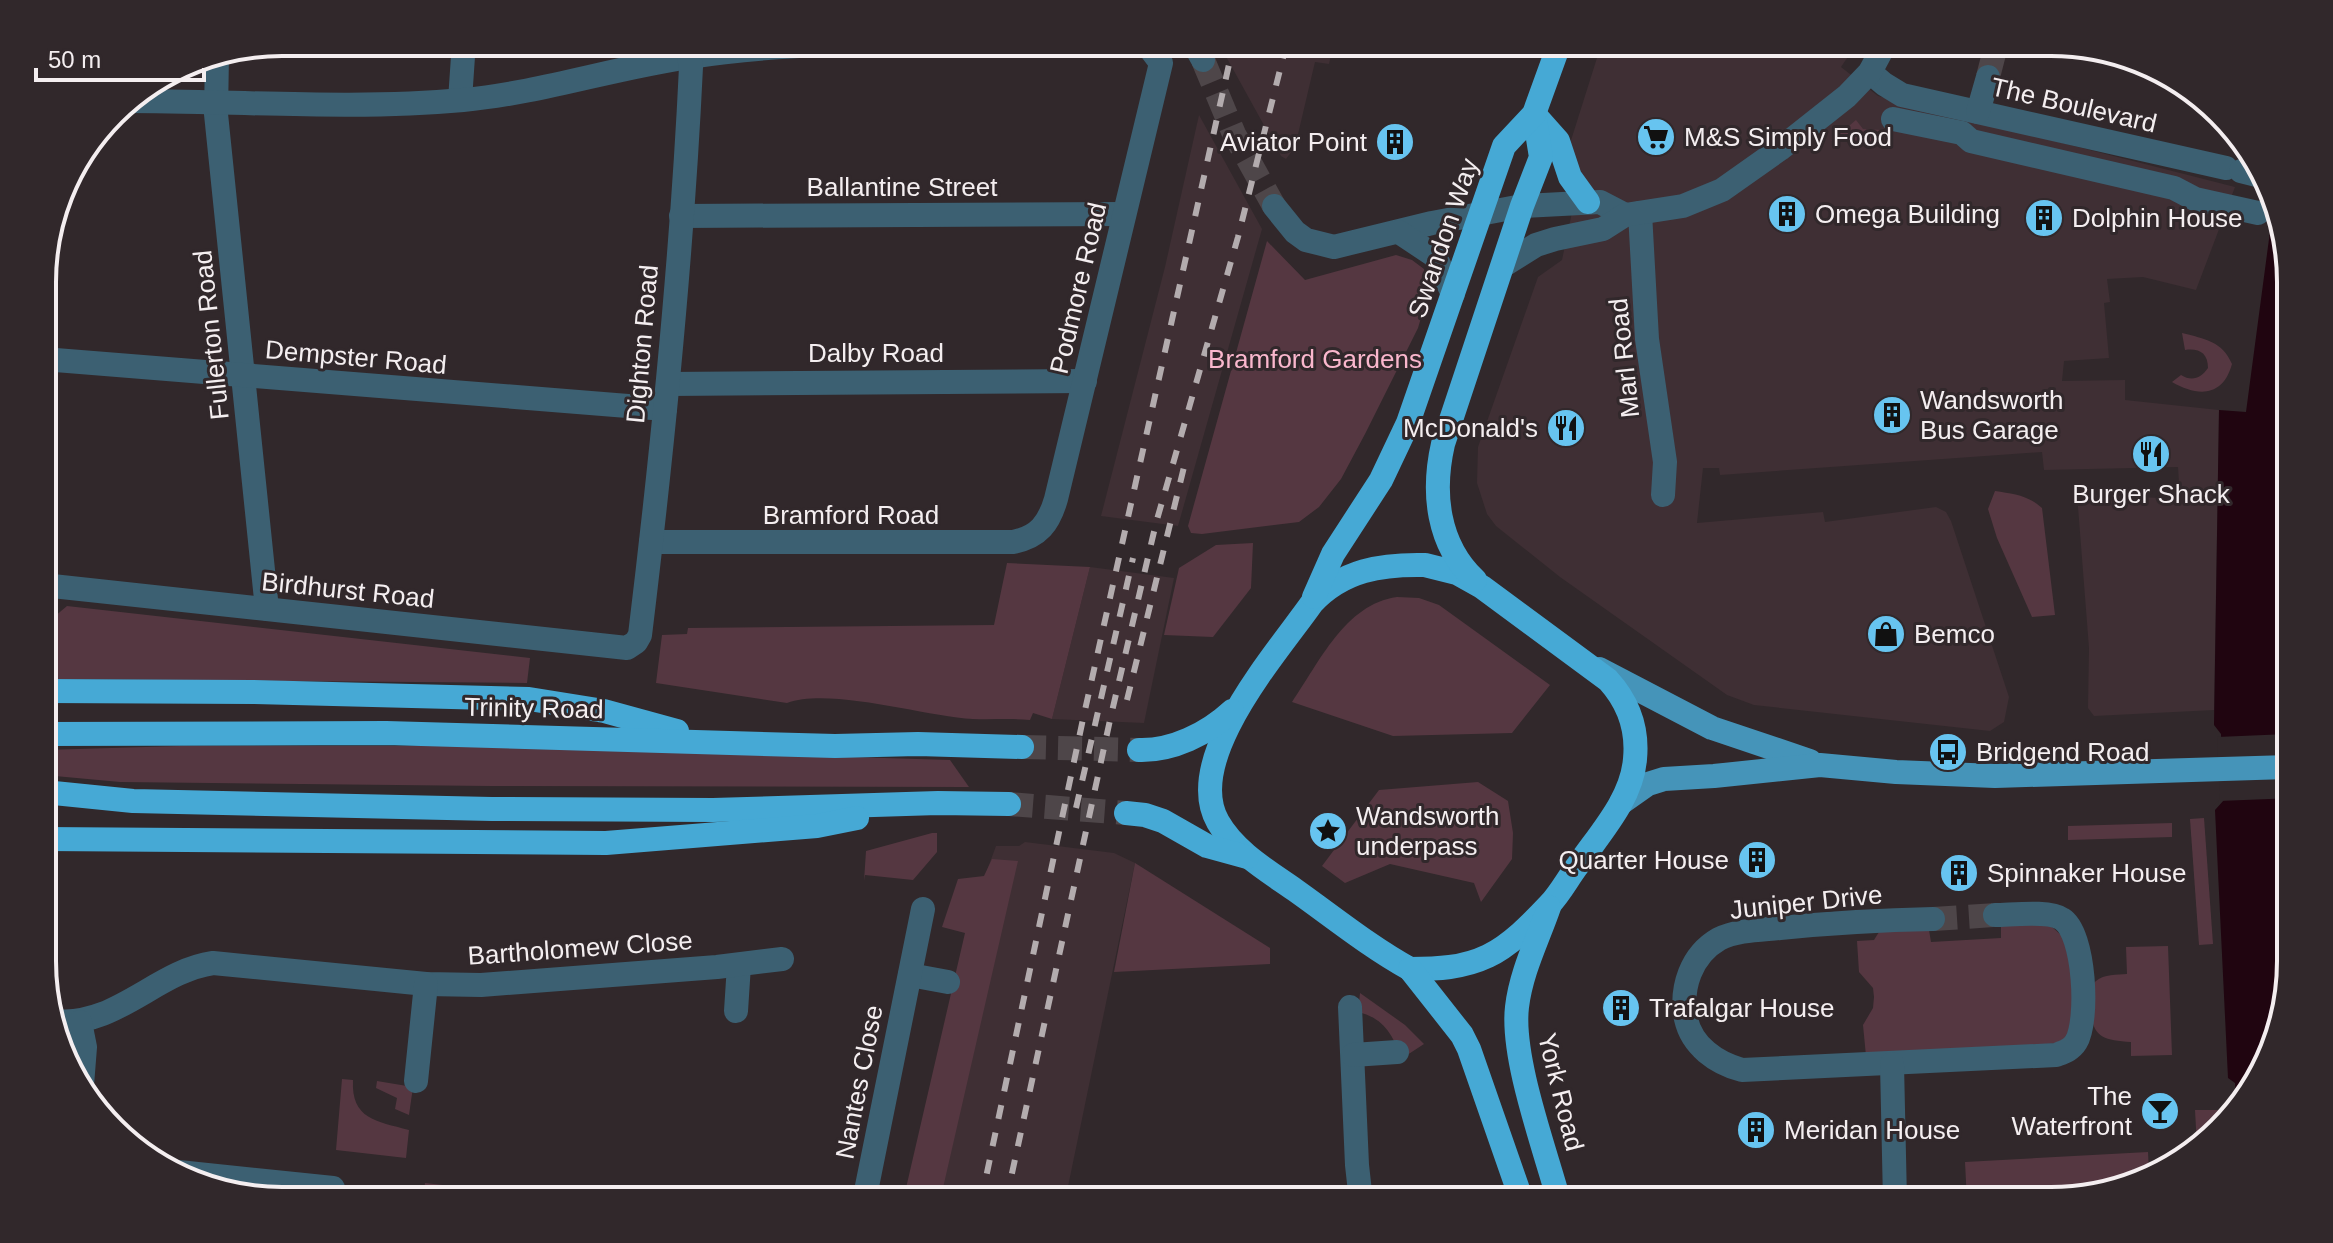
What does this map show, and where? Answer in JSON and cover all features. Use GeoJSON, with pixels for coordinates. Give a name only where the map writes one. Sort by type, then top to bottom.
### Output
{"type":"FeatureCollection","features":[{"type":"Feature","properties":{"kind":"highway","name":"Swandon Way"},"geometry":{"type":"LineString","coordinates":[[1312,603],[1333,554],[1381,480],[1408,423],[1504,146],[1534,114],[1555,56]]}},
{"type":"Feature","properties":{"kind":"highway","name":"Swandon Way"},"geometry":{"type":"LineString","coordinates":[[1482,587],[1452,550],[1440,518],[1436,486],[1443,444],[1541,157],[1534,114]]}},
{"type":"Feature","properties":{"kind":"highway"},"geometry":{"type":"LineString","coordinates":[[1534,114],[1558,141],[1570,177],[1588,202]]}},
{"type":"Feature","properties":{"kind":"highway"},"geometry":{"type":"LineString","coordinates":[[1410,969],[1451,967],[1489,955],[1503,947],[1550,904],[1621,803],[1635,761],[1633,724],[1620,693],[1595,668],[1482,587],[1441,568],[1389,566],[1370,568],[1338,580],[1312,603],[1223,733],[1210,774],[1209,792],[1216,820],[1249,858],[1410,969],[1462,1035],[1517,1187]]}},
{"type":"Feature","properties":{"kind":"highway"},"geometry":{"type":"LineString","coordinates":[[56,691],[529,699],[604,711],[722,742]]}},
{"type":"Feature","properties":{"kind":"highway"},"geometry":{"type":"LineString","coordinates":[[1139,750],[1157,751],[1208,729],[1223,720],[1249,692]]}},
{"type":"Feature","properties":{"kind":"highway","name":"Trinity Road"},"geometry":{"type":"LineString","coordinates":[[56,734],[386,733],[835,746],[918,744],[1022,747]]}},
{"type":"Feature","properties":{"kind":"highway"},"geometry":{"type":"LineString","coordinates":[[56,793],[133,801],[507,809],[713,810],[938,803],[1009,804]]}},
{"type":"Feature","properties":{"kind":"highway"},"geometry":{"type":"LineString","coordinates":[[56,839],[606,843],[817,826],[938,803]]}},
{"type":"Feature","properties":{"kind":"highway"},"geometry":{"type":"LineString","coordinates":[[1126,813],[1163,821],[1207,846],[1249,858]]}},
{"type":"Feature","properties":{"kind":"highway","name":"York Road"},"geometry":{"type":"LineString","coordinates":[[1550,904],[1527,965],[1516,1017],[1519,1054],[1555,1187]]}},
{"type":"Feature","properties":{"kind":"main road"},"geometry":{"type":"LineString","coordinates":[[1595,668],[1712,728],[1820,765]]}},
{"type":"Feature","properties":{"kind":"main road"},"geometry":{"type":"LineString","coordinates":[[1621,803],[1648,784],[1664,779],[1820,765],[1995,776],[2277,767]]}},
{"type":"Feature","properties":{"kind":"street"},"geometry":{"type":"LineString","coordinates":[[460,100],[463,56]]}},
{"type":"Feature","properties":{"kind":"street"},"geometry":{"type":"LineString","coordinates":[[147,101],[370,103],[460,100],[526,92],[689,56]]}},
{"type":"Feature","properties":{"kind":"street","name":"Dighton Road"},"geometry":{"type":"LineString","coordinates":[[640,635],[668,384],[687,153],[689,56]]}},
{"type":"Feature","properties":{"kind":"street","name":"Podmore Road"},"geometry":{"type":"LineString","coordinates":[[1046,525],[1056,499],[1161,63],[1156,56]]}},
{"type":"Feature","properties":{"kind":"street"},"geometry":{"type":"LineString","coordinates":[[1504,265],[1536,245],[1603,229],[1632,214],[1683,206],[1722,190],[1847,96],[1870,72],[1879,56]]}},
{"type":"Feature","properties":{"kind":"street","name":"Fullerton Road"},"geometry":{"type":"LineString","coordinates":[[217,66],[215,101],[267,609]]}},
{"type":"Feature","properties":{"kind":"street","name":"The Boulevard"},"geometry":{"type":"LineString","coordinates":[[1870,72],[1902,95],[2243,172]]}},
{"type":"Feature","properties":{"kind":"street"},"geometry":{"type":"LineString","coordinates":[[1978,112],[1988,77]]}},
{"type":"Feature","properties":{"kind":"street"},"geometry":{"type":"LineString","coordinates":[[1893,119],[1962,133],[1971,141],[2174,188],[2195,199],[2258,213]]}},
{"type":"Feature","properties":{"kind":"street"},"geometry":{"type":"LineString","coordinates":[[1278,210],[1295,232],[1323,246],[1346,245],[1522,206],[1600,202],[1632,214]]}},
{"type":"Feature","properties":{"kind":"street","name":"Ballantine Street"},"geometry":{"type":"LineString","coordinates":[[681,216],[1123,214]]}},
{"type":"Feature","properties":{"kind":"street","name":"Marl Road"},"geometry":{"type":"LineString","coordinates":[[1632,214],[1665,462],[1663,495]]}},
{"type":"Feature","properties":{"kind":"street"},"geometry":{"type":"LineString","coordinates":[[1399,232],[1435,256],[1453,294]]}},
{"type":"Feature","properties":{"kind":"street","name":"Dempster Road"},"geometry":{"type":"LineString","coordinates":[[56,360],[665,409]]}},
{"type":"Feature","properties":{"kind":"street","name":"Dalby Road"},"geometry":{"type":"LineString","coordinates":[[668,384],[1085,381]]}},
{"type":"Feature","properties":{"kind":"street","name":"Bramford Road"},"geometry":{"type":"LineString","coordinates":[[651,542],[1013,542],[1031,537],[1046,525]]}},
{"type":"Feature","properties":{"kind":"street","name":"Birdhurst Road"},"geometry":{"type":"LineString","coordinates":[[56,586],[627,648],[640,635]]}},
{"type":"Feature","properties":{"kind":"street","name":"Nantes Close"},"geometry":{"type":"LineString","coordinates":[[867,1187],[923,909]]}},
{"type":"Feature","properties":{"kind":"street","name":"Juniper Drive"},"geometry":{"type":"LineString","coordinates":[[1933,919],[1849,921],[1730,935],[1717,941],[1701,954],[1684,990],[1687,1021],[1692,1035],[1709,1054],[1730,1067],[1742,1070],[2056,1055],[2066,1051],[2075,1045],[2083,1022],[2080,948],[2073,931],[2063,919],[2050,915],[1995,915]]}},
{"type":"Feature","properties":{"kind":"street","name":"Bartholomew Close"},"geometry":{"type":"LineString","coordinates":[[68,1021],[129,1003],[194,966],[213,963],[426,984],[481,985],[782,959]]}},
{"type":"Feature","properties":{"kind":"street"},"geometry":{"type":"LineString","coordinates":[[736,1011],[739,965]]}},
{"type":"Feature","properties":{"kind":"street"},"geometry":{"type":"LineString","coordinates":[[910,975],[948,982]]}},
{"type":"Feature","properties":{"kind":"street"},"geometry":{"type":"LineString","coordinates":[[416,1081],[426,984]]}},
{"type":"Feature","properties":{"kind":"street"},"geometry":{"type":"LineString","coordinates":[[1350,1007],[1359,1187]]}},
{"type":"Feature","properties":{"kind":"street"},"geometry":{"type":"LineString","coordinates":[[68,1021],[85,1047],[83,1068]]}},
{"type":"Feature","properties":{"kind":"street"},"geometry":{"type":"LineString","coordinates":[[1353,1055],[1397,1052]]}},
{"type":"Feature","properties":{"kind":"street"},"geometry":{"type":"LineString","coordinates":[[1892,1064],[1895,1187]]}},
{"type":"Feature","properties":{"kind":"shaded area"},"geometry":{"type":"Polygon","coordinates":[[[1226,56],[1331,56],[1329,64],[1315,62],[1295,147],[1286,159],[1281,156],[1226,56]]]}},
{"type":"Feature","properties":{"kind":"shaded area"},"geometry":{"type":"Polygon","coordinates":[[[1598,56],[1848,56],[1841,67],[1878,96],[2235,187],[2196,290],[2143,277],[2107,279],[2110,302],[2104,303],[2109,358],[2064,361],[2062,381],[2125,380],[2125,400],[2219,410],[2214,710],[2094,716],[2088,708],[2089,648],[2077,494],[2180,499],[2178,467],[2044,470],[2042,452],[1720,475],[1719,468],[1703,468],[1697,523],[1823,512],[1825,522],[1936,507],[1946,512],[2009,697],[2004,722],[1990,731],[1754,705],[1727,695],[1560,577],[1496,526],[1487,514],[1477,483],[1478,447],[1538,277],[1562,260],[1579,179],[1567,153],[1598,56]]]}},
{"type":"Feature","properties":{"kind":"shaded area"},"geometry":{"type":"Polygon","coordinates":[[[1199,115],[1262,229],[1178,526],[1101,516],[1165,267],[1199,115]]]}},
{"type":"Feature","properties":{"kind":"shaded area"},"geometry":{"type":"Polygon","coordinates":[[[2270,230],[2277,282],[2277,961],[2269,1019],[2254,1061],[2235,1091],[2235,1083],[2228,1078],[2215,810],[2224,800],[2221,734],[2214,725],[2219,410],[2246,412],[2270,230]]]}},
{"type":"Feature","properties":{"kind":"shaded area"},"geometry":{"type":"Polygon","coordinates":[[[1090,567],[1174,578],[1144,723],[1052,719],[1090,567]]]}},
{"type":"Feature","properties":{"kind":"shaded area"},"geometry":{"type":"Polygon","coordinates":[[[1025,842],[1114,853],[1135,863],[1068,1187],[924,1187],[986,873],[996,846],[1019,846],[1025,842]]]}},
{"type":"Feature","properties":{"kind":"green space"},"geometry":{"type":"Polygon","coordinates":[[[1856,120],[1863,129],[1882,130],[1877,145],[1848,139],[1831,141],[1856,120]]]}},
{"type":"Feature","properties":{"kind":"green space","name":"Bramford Gardens"},"geometry":{"type":"Polygon","coordinates":[[[1267,241],[1305,280],[1396,255],[1412,260],[1424,269],[1430,287],[1418,328],[1365,434],[1341,479],[1319,507],[1299,522],[1191,533],[1188,526],[1267,241]]]}},
{"type":"Feature","properties":{"kind":"green space"},"geometry":{"type":"Polygon","coordinates":[[[2182,333],[2212,342],[2228,356],[2232,364],[2228,375],[2216,388],[2200,392],[2172,382],[2181,375],[2196,378],[2208,368],[2202,353],[2185,350],[2182,333]]]}},
{"type":"Feature","properties":{"kind":"green space"},"geometry":{"type":"Polygon","coordinates":[[[1995,491],[2026,498],[2042,508],[2055,615],[2032,617],[1997,538],[1988,509],[1995,491]]]}},
{"type":"Feature","properties":{"kind":"green space"},"geometry":{"type":"Polygon","coordinates":[[[1253,543],[1251,588],[1213,637],[1164,635],[1179,568],[1216,545],[1253,543]]]}},
{"type":"Feature","properties":{"kind":"green space"},"geometry":{"type":"Polygon","coordinates":[[[1007,563],[1090,567],[1052,719],[1033,713],[1030,720],[973,719],[827,698],[787,703],[656,683],[662,635],[687,634],[688,628],[994,625],[1007,563]]]}},
{"type":"Feature","properties":{"kind":"green space"},"geometry":{"type":"Polygon","coordinates":[[[1397,597],[1419,598],[1439,605],[1550,685],[1512,733],[1393,736],[1292,702],[1323,653],[1348,623],[1362,611],[1397,597]]]}},
{"type":"Feature","properties":{"kind":"green space"},"geometry":{"type":"Polygon","coordinates":[[[67,606],[530,658],[527,683],[56,679],[56,615],[67,606]]]}},
{"type":"Feature","properties":{"kind":"green space"},"geometry":{"type":"Polygon","coordinates":[[[179,746],[489,746],[950,760],[969,787],[120,782],[56,776],[56,750],[179,746]]]}},
{"type":"Feature","properties":{"kind":"green space"},"geometry":{"type":"Polygon","coordinates":[[[1478,782],[1508,801],[1513,833],[1512,859],[1481,902],[1474,883],[1390,864],[1345,883],[1322,866],[1379,790],[1478,782]]]}},
{"type":"Feature","properties":{"kind":"green space"},"geometry":{"type":"Polygon","coordinates":[[[2204,818],[2213,944],[2199,945],[2190,819],[2204,818]]]}},
{"type":"Feature","properties":{"kind":"green space"},"geometry":{"type":"Polygon","coordinates":[[[2172,823],[2172,837],[2068,840],[2068,826],[2172,823]]]}},
{"type":"Feature","properties":{"kind":"green space"},"geometry":{"type":"Polygon","coordinates":[[[937,833],[937,852],[913,880],[865,875],[864,881],[866,851],[937,833]]]}},
{"type":"Feature","properties":{"kind":"green space"},"geometry":{"type":"Polygon","coordinates":[[[992,859],[1018,861],[943,1187],[906,1187],[965,933],[942,927],[958,879],[984,876],[992,859]]]}},
{"type":"Feature","properties":{"kind":"green space"},"geometry":{"type":"Polygon","coordinates":[[[1135,863],[1270,948],[1270,964],[1114,972],[1135,863]]]}},
{"type":"Feature","properties":{"kind":"green space"},"geometry":{"type":"Polygon","coordinates":[[[2041,924],[2052,927],[2069,942],[2076,1021],[2062,1043],[1866,1056],[1863,1025],[1873,1008],[1874,997],[1873,988],[1859,972],[1857,941],[1874,940],[1879,932],[1929,930],[1931,942],[2001,938],[2001,925],[2041,924]]]}},
{"type":"Feature","properties":{"kind":"green space"},"geometry":{"type":"Polygon","coordinates":[[[2168,946],[2172,1055],[2131,1056],[2131,1042],[2105,1038],[2096,1030],[2091,1016],[2091,989],[2103,977],[2127,974],[2126,947],[2168,946]]]}},
{"type":"Feature","properties":{"kind":"green space"},"geometry":{"type":"Polygon","coordinates":[[[1360,993],[1405,1025],[1424,1044],[1401,1059],[1387,1029],[1375,1019],[1358,1012],[1360,993]]]}},
{"type":"Feature","properties":{"kind":"green space"},"geometry":{"type":"Polygon","coordinates":[[[342,1079],[353,1080],[353,1093],[361,1111],[376,1121],[409,1130],[406,1158],[336,1150],[342,1079]]]}},
{"type":"Feature","properties":{"kind":"green space"},"geometry":{"type":"Polygon","coordinates":[[[377,1081],[413,1087],[409,1115],[395,1109],[397,1098],[376,1088],[377,1081]]]}},
{"type":"Feature","properties":{"kind":"green space"},"geometry":{"type":"Polygon","coordinates":[[[2195,1110],[2220,1110],[2220,1111],[2196,1134],[2195,1110]]]}},
{"type":"Feature","properties":{"kind":"green space"},"geometry":{"type":"Polygon","coordinates":[[[2148,1152],[2149,1165],[2095,1183],[2066,1187],[1966,1187],[1965,1162],[2148,1152]]]}},
{"type":"Feature","properties":{"kind":"green space"},"geometry":{"type":"Polygon","coordinates":[[[425,1183],[460,1187],[425,1187],[425,1183]]]}},
{"type":"Feature","properties":{"kind":"pier"},"geometry":{"type":"Polygon","coordinates":[[[2277,735],[2277,799],[2219,801],[2218,806],[2213,806],[2220,799],[2217,737],[2277,735]]]}},
{"type":"Feature","properties":{"kind":"tunnel"},"geometry":{"type":"LineString","coordinates":[[1988,77],[1993,56]]}},
{"type":"Feature","properties":{"kind":"tunnel"},"geometry":{"type":"LineString","coordinates":[[1203,60],[1234,134],[1274,206]]}},
{"type":"Feature","properties":{"kind":"tunnel"},"geometry":{"type":"LineString","coordinates":[[1022,747],[1139,750]]}},
{"type":"Feature","properties":{"kind":"tunnel"},"geometry":{"type":"LineString","coordinates":[[1009,804],[1126,813]]}},
{"type":"Feature","properties":{"kind":"tunnel"},"geometry":{"type":"LineString","coordinates":[[1933,919],[1995,915]]}},
{"type":"Feature","properties":{"kind":"railway"},"geometry":{"type":"LineString","coordinates":[[984,1187],[1083,719],[1231,56]]}},
{"type":"Feature","properties":{"kind":"railway"},"geometry":{"type":"LineString","coordinates":[[1009,1187],[1156,523],[1238,237],[1283,56]]}},
{"type":"Feature","properties":{"kind":"railway"},"geometry":{"type":"LineString","coordinates":[[1127,700],[1184,467]]}},
{"type":"Feature","properties":{"kind":"railway"},"geometry":{"type":"LineString","coordinates":[[1076,808],[1133,558]]}},
{"type":"Feature","properties":{"kind":"place","name":"M&S Simply Food"},"geometry":{"type":"Point","coordinates":[1656,137]}},
{"type":"Feature","properties":{"kind":"place","name":"Aviator Point"},"geometry":{"type":"Point","coordinates":[1395,142]}},
{"type":"Feature","properties":{"kind":"place","name":"Omega Building"},"geometry":{"type":"Point","coordinates":[1787,214]}},
{"type":"Feature","properties":{"kind":"place","name":"Dolphin House"},"geometry":{"type":"Point","coordinates":[2044,218]}},
{"type":"Feature","properties":{"kind":"place","name":"Wandsworth Bus Garage"},"geometry":{"type":"Point","coordinates":[1892,415]}},
{"type":"Feature","properties":{"kind":"place","name":"McDonald's"},"geometry":{"type":"Point","coordinates":[1566,428]}},
{"type":"Feature","properties":{"kind":"place","name":"Burger Shack"},"geometry":{"type":"Point","coordinates":[2151,454]}},
{"type":"Feature","properties":{"kind":"place","name":"Bemco"},"geometry":{"type":"Point","coordinates":[1886,634]}},
{"type":"Feature","properties":{"kind":"place","name":"Bridgend Road"},"geometry":{"type":"Point","coordinates":[1948,752]}},
{"type":"Feature","properties":{"kind":"place","name":"Wandsworth underpass"},"geometry":{"type":"Point","coordinates":[1328,831]}},
{"type":"Feature","properties":{"kind":"place","name":"Quarter House"},"geometry":{"type":"Point","coordinates":[1757,860]}},
{"type":"Feature","properties":{"kind":"place","name":"Spinnaker House"},"geometry":{"type":"Point","coordinates":[1959,873]}},
{"type":"Feature","properties":{"kind":"place","name":"Trafalgar House"},"geometry":{"type":"Point","coordinates":[1621,1008]}},
{"type":"Feature","properties":{"kind":"place","name":"The Waterfront"},"geometry":{"type":"Point","coordinates":[2160,1111]}},
{"type":"Feature","properties":{"kind":"place","name":"Meridan House"},"geometry":{"type":"Point","coordinates":[1756,1130]}}]}
